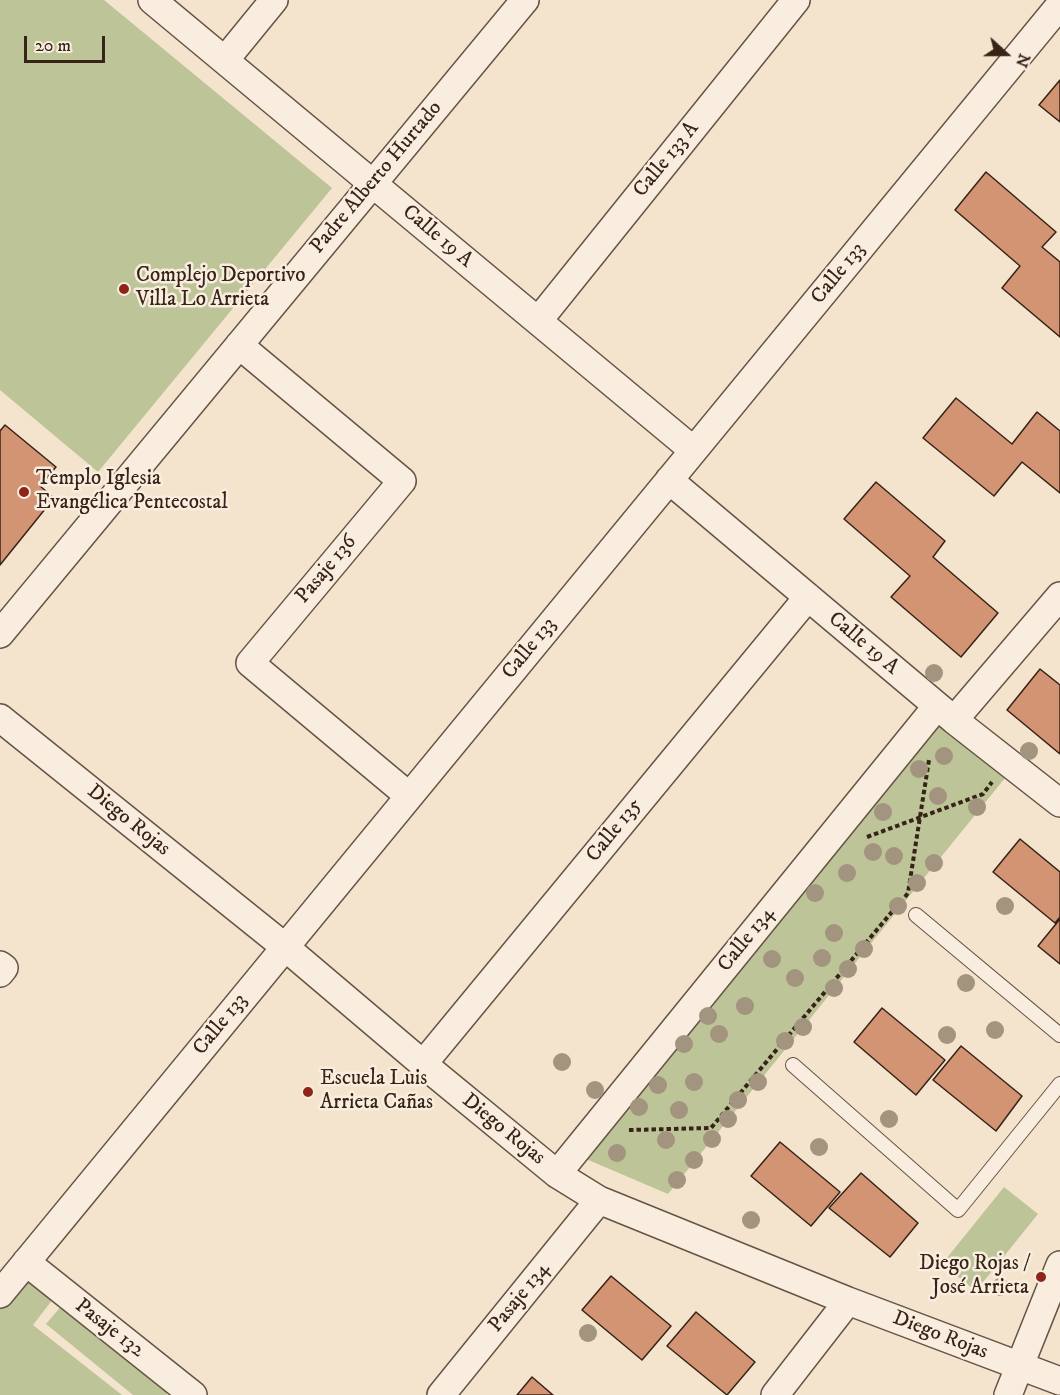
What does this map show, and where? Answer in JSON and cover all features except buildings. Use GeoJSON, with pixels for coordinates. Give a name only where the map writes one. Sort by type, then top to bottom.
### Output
{"type":"FeatureCollection","features":[{"type":"Feature","properties":{"kind":"street","name":"Calle 19 A"},"geometry":{"type":"LineString","coordinates":[[152,0],[693,450]]}},
{"type":"Feature","properties":{"kind":"street"},"geometry":{"type":"LineString","coordinates":[[225,60],[274,0]]}},
{"type":"Feature","properties":{"kind":"street","name":"Padre Alberto Hurtado"},"geometry":{"type":"LineString","coordinates":[[0,634],[525,0]]}},
{"type":"Feature","properties":{"kind":"street","name":"Calle 133 A"},"geometry":{"type":"LineString","coordinates":[[538,321],[796,0]]}},
{"type":"Feature","properties":{"kind":"street","name":"Calle 133"},"geometry":{"type":"LineString","coordinates":[[10,1274],[285,947],[1060,5]]}},
{"type":"Feature","properties":{"kind":"street","name":"Pasaje 136"},"geometry":{"type":"LineString","coordinates":[[239,345],[402,481],[250,663],[409,796]]}},
{"type":"Feature","properties":{"kind":"street","name":"Calle 19 A"},"geometry":{"type":"LineString","coordinates":[[669,480],[946,713],[1060,803]]}},
{"type":"Feature","properties":{"kind":"street","name":"Calle 134"},"geometry":{"type":"LineString","coordinates":[[557,1174],[946,713],[1060,596]]}},
{"type":"Feature","properties":{"kind":"street","name":"Calle 135"},"geometry":{"type":"LineString","coordinates":[[423,1064],[807,597]]}},
{"type":"Feature","properties":{"kind":"street","name":"Diego Rojas"},"geometry":{"type":"LineString","coordinates":[[0,718],[285,947],[557,1174],[599,1200],[848,1301],[1060,1382]]}},
{"type":"Feature","properties":{"kind":"street","name":"Pasaje 134"},"geometry":{"type":"LineString","coordinates":[[441,1395],[599,1200]]}},
{"type":"Feature","properties":{"kind":"street"},"geometry":{"type":"LineString","coordinates":[[1008,1395],[1060,1264]]}},
{"type":"Feature","properties":{"kind":"street","name":"Pasaje 132"},"geometry":{"type":"LineString","coordinates":[[10,1274],[193,1395]]}},
{"type":"Feature","properties":{"kind":"street"},"geometry":{"type":"LineString","coordinates":[[775,1395],[848,1301]]}},
{"type":"Feature","properties":{"kind":"lane"},"geometry":{"type":"LineString","coordinates":[[916,915],[1060,1035]]}},
{"type":"Feature","properties":{"kind":"lane"},"geometry":{"type":"LineString","coordinates":[[793,1065],[958,1210],[1060,1084]]}},
{"type":"Feature","properties":{"kind":"path"},"geometry":{"type":"LineString","coordinates":[[592,1131],[711,1128],[908,893],[930,751]]}},
{"type":"Feature","properties":{"kind":"path"},"geometry":{"type":"LineString","coordinates":[[857,841],[983,794],[1008,762]]}},
{"type":"Feature","properties":{"kind":"green space","name":"Complejo Deportivo Villa Lo Arrieta"},"geometry":{"type":"Polygon","coordinates":[[[0,0],[104,0],[332,188],[98,472],[0,390],[0,0]]]}},
{"type":"Feature","properties":{"kind":"green space"},"geometry":{"type":"Polygon","coordinates":[[[937,718],[1005,778],[668,1194],[579,1156],[937,718]]]}},
{"type":"Feature","properties":{"kind":"green space"},"geometry":{"type":"Polygon","coordinates":[[[1004,1187],[1038,1214],[976,1291],[942,1264],[1004,1187]]]}},
{"type":"Feature","properties":{"kind":"green space"},"geometry":{"type":"Polygon","coordinates":[[[25,1277],[53,1299],[33,1325],[122,1395],[0,1395],[0,1308],[25,1277]]]}},
{"type":"Feature","properties":{"kind":"green space"},"geometry":{"type":"Polygon","coordinates":[[[63,1304],[169,1391],[166,1395],[133,1395],[46,1324],[63,1304]]]}},
{"type":"Feature","properties":{"kind":"place","name":"Complejo Deportivo Villa Lo Arrieta"},"geometry":{"type":"Point","coordinates":[124,289]}},
{"type":"Feature","properties":{"kind":"place","name":"Templo Iglesia Evangélica Pentecostal"},"geometry":{"type":"Point","coordinates":[24,492]}},
{"type":"Feature","properties":{"kind":"place","name":"Escuela Luis Arrieta Cañas"},"geometry":{"type":"Point","coordinates":[308,1092]}},
{"type":"Feature","properties":{"kind":"place","name":"Diego Rojas / José Arrieta"},"geometry":{"type":"Point","coordinates":[1041,1277]}}]}
